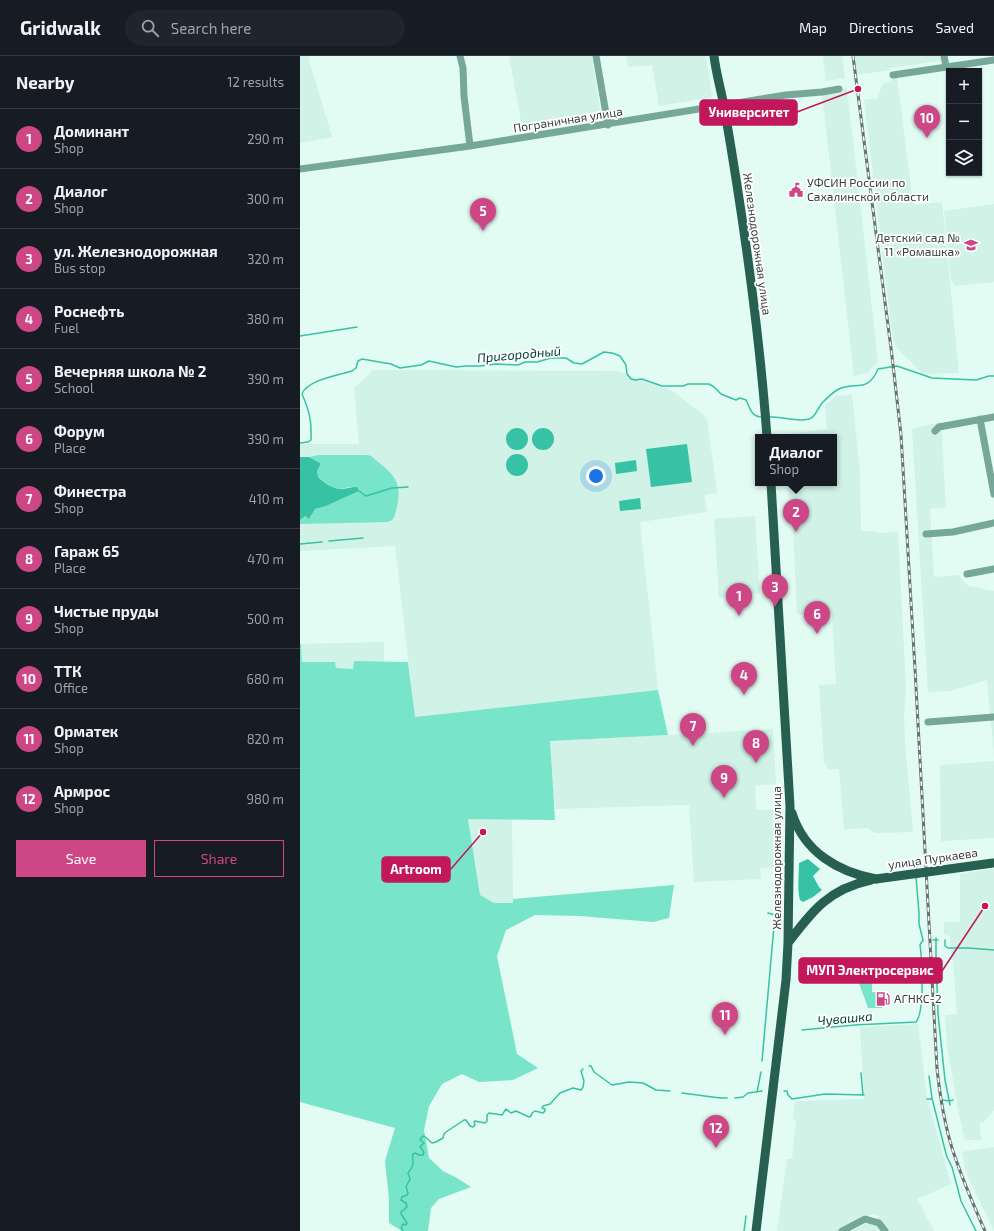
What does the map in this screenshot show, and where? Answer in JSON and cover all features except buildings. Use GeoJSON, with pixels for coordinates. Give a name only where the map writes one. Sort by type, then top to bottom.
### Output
{"type":"FeatureCollection","features":[{"type":"Feature","properties":{"kind":"main road","name":"Железнодорожная улица"},"geometry":{"type":"LineString","coordinates":[[714,56],[724,105],[749,265],[756,316],[767,434]]}},
{"type":"Feature","properties":{"kind":"main road","name":"Железнодорожная улица"},"geometry":{"type":"LineString","coordinates":[[756,1231],[786,980],[788,943],[790,806],[771,486]]}},
{"type":"Feature","properties":{"kind":"main road"},"geometry":{"type":"LineString","coordinates":[[790,806],[800,830],[807,841],[818,853],[840,868],[860,876],[876,879]]}},
{"type":"Feature","properties":{"kind":"main road","name":"улица Пуркаева"},"geometry":{"type":"LineString","coordinates":[[788,943],[816,907],[830,896],[844,888],[860,882],[876,879],[993,863]]}},
{"type":"Feature","properties":{"kind":"street"},"geometry":{"type":"LineString","coordinates":[[460,56],[463,68],[464,96],[470,146]]}},
{"type":"Feature","properties":{"kind":"street"},"geometry":{"type":"LineString","coordinates":[[596,56],[608,125]]}},
{"type":"Feature","properties":{"kind":"street"},"geometry":{"type":"LineString","coordinates":[[944,56],[946,67]]}},
{"type":"Feature","properties":{"kind":"street"},"geometry":{"type":"LineString","coordinates":[[893,75],[994,60]]}},
{"type":"Feature","properties":{"kind":"street","name":"Пограничная улица"},"geometry":{"type":"LineString","coordinates":[[300,169],[470,146],[608,125],[786,95],[839,89]]}},
{"type":"Feature","properties":{"kind":"street"},"geometry":{"type":"LineString","coordinates":[[935,431],[938,426],[994,417]]}},
{"type":"Feature","properties":{"kind":"street"},"geometry":{"type":"LineString","coordinates":[[980,419],[994,494]]}},
{"type":"Feature","properties":{"kind":"street"},"geometry":{"type":"LineString","coordinates":[[926,534],[953,532],[994,523]]}},
{"type":"Feature","properties":{"kind":"street"},"geometry":{"type":"LineString","coordinates":[[967,574],[994,569]]}},
{"type":"Feature","properties":{"kind":"street"},"geometry":{"type":"LineString","coordinates":[[928,722],[994,717]]}},
{"type":"Feature","properties":{"kind":"street"},"geometry":{"type":"LineString","coordinates":[[842,1231],[865,1219],[879,1223],[885,1231]]}},
{"type":"Feature","properties":{"kind":"shaded area"},"geometry":{"type":"Polygon","coordinates":[[[300,56],[309,56],[332,137],[300,143],[300,56]]]}},
{"type":"Feature","properties":{"kind":"shaded area"},"geometry":{"type":"Polygon","coordinates":[[[509,56],[592,56],[600,111],[522,126],[509,56]]]}},
{"type":"Feature","properties":{"kind":"shaded area"},"geometry":{"type":"Polygon","coordinates":[[[626,56],[706,56],[712,97],[659,106],[652,65],[628,67],[626,56]]]}},
{"type":"Feature","properties":{"kind":"shaded area"},"geometry":{"type":"Polygon","coordinates":[[[823,56],[842,56],[845,78],[826,81],[823,56]]]}},
{"type":"Feature","properties":{"kind":"shaded area"},"geometry":{"type":"Polygon","coordinates":[[[855,56],[940,56],[941,61],[890,68],[890,70],[857,75],[855,56]]]}},
{"type":"Feature","properties":{"kind":"shaded area"},"geometry":{"type":"Polygon","coordinates":[[[897,77],[913,205],[942,202],[959,373],[923,374],[896,347],[892,334],[864,100],[878,98],[882,85],[897,77]]]}},
{"type":"Feature","properties":{"kind":"shaded area"},"geometry":{"type":"Polygon","coordinates":[[[847,88],[878,362],[867,373],[854,376],[822,94],[847,88]]]}},
{"type":"Feature","properties":{"kind":"shaded area","name":"Детский сад № 11 «Ромашка»"},"geometry":{"type":"Polygon","coordinates":[[[994,204],[994,282],[955,286],[951,280],[944,211],[994,204]]]}},
{"type":"Feature","properties":{"kind":"shaded area"},"geometry":{"type":"Polygon","coordinates":[[[373,370],[618,371],[673,391],[707,418],[717,493],[704,495],[707,512],[640,522],[658,690],[415,717],[395,546],[300,551],[300,444],[359,444],[354,388],[373,370]]]}},
{"type":"Feature","properties":{"kind":"shaded area"},"geometry":{"type":"Polygon","coordinates":[[[852,395],[860,471],[861,531],[875,531],[879,533],[898,532],[906,689],[904,717],[905,743],[913,832],[875,833],[868,828],[844,829],[839,769],[828,769],[824,762],[819,685],[836,684],[832,614],[797,615],[793,526],[787,486],[837,486],[837,434],[789,434],[827,429],[825,406],[836,396],[852,395]]]}},
{"type":"Feature","properties":{"kind":"shaded area"},"geometry":{"type":"Polygon","coordinates":[[[941,422],[946,507],[930,509],[934,577],[958,575],[968,586],[994,591],[994,755],[987,680],[950,691],[928,692],[912,429],[941,422]]]}},
{"type":"Feature","properties":{"kind":"shaded area"},"geometry":{"type":"Polygon","coordinates":[[[517,428],[525,431],[528,439],[525,447],[517,450],[509,447],[506,439],[509,431],[517,428]]]}},
{"type":"Feature","properties":{"kind":"shaded area"},"geometry":{"type":"Polygon","coordinates":[[[543,428],[551,431],[554,439],[551,447],[543,450],[535,447],[532,439],[535,431],[543,428]]]}},
{"type":"Feature","properties":{"kind":"shaded area"},"geometry":{"type":"Polygon","coordinates":[[[687,444],[692,482],[651,487],[646,449],[687,444]]]}},
{"type":"Feature","properties":{"kind":"shaded area"},"geometry":{"type":"Polygon","coordinates":[[[517,454],[525,457],[528,465],[525,473],[517,476],[509,473],[506,465],[509,457],[517,454]]]}},
{"type":"Feature","properties":{"kind":"shaded area"},"geometry":{"type":"Polygon","coordinates":[[[319,455],[367,455],[371,456],[390,472],[397,483],[398,489],[397,507],[392,520],[388,522],[300,524],[300,520],[305,516],[309,519],[315,509],[326,506],[359,491],[350,487],[340,489],[332,487],[318,477],[316,471],[320,463],[309,457],[319,455]]]}},
{"type":"Feature","properties":{"kind":"shaded area"},"geometry":{"type":"Polygon","coordinates":[[[300,457],[309,457],[320,463],[317,471],[318,477],[328,485],[341,489],[357,487],[359,491],[326,506],[315,509],[309,519],[305,516],[300,520],[300,457]]]}},
{"type":"Feature","properties":{"kind":"shaded area"},"geometry":{"type":"Polygon","coordinates":[[[636,460],[637,471],[616,474],[615,463],[636,460]]]}},
{"type":"Feature","properties":{"kind":"shaded area"},"geometry":{"type":"Polygon","coordinates":[[[640,498],[641,509],[620,511],[619,501],[640,498]]]}},
{"type":"Feature","properties":{"kind":"shaded area"},"geometry":{"type":"Polygon","coordinates":[[[755,516],[760,593],[719,598],[714,519],[755,516]]]}},
{"type":"Feature","properties":{"kind":"shaded area"},"geometry":{"type":"Polygon","coordinates":[[[384,642],[384,661],[354,661],[353,669],[336,668],[335,662],[302,662],[301,644],[384,642]]]}},
{"type":"Feature","properties":{"kind":"shaded area"},"geometry":{"type":"Polygon","coordinates":[[[300,644],[302,662],[335,662],[336,668],[353,669],[354,661],[408,662],[415,717],[658,690],[668,735],[550,741],[555,820],[468,819],[480,895],[494,903],[513,903],[513,899],[674,885],[669,918],[653,922],[580,916],[535,915],[506,930],[497,956],[517,1054],[538,1068],[513,1080],[479,1082],[462,1074],[442,1084],[429,1106],[424,1130],[429,1158],[443,1171],[471,1187],[439,1199],[431,1208],[428,1231],[402,1231],[389,1223],[389,1199],[385,1161],[395,1128],[300,1102],[300,644]]]}},
{"type":"Feature","properties":{"kind":"shaded area"},"geometry":{"type":"Polygon","coordinates":[[[773,729],[776,784],[755,785],[756,810],[780,809],[782,867],[760,868],[761,879],[694,882],[689,805],[555,809],[551,776],[550,741],[773,729]]]}},
{"type":"Feature","properties":{"kind":"shaded area"},"geometry":{"type":"Polygon","coordinates":[[[994,761],[994,838],[941,841],[940,765],[994,761]]]}},
{"type":"Feature","properties":{"kind":"shaded area"},"geometry":{"type":"Polygon","coordinates":[[[512,817],[513,903],[494,903],[480,895],[468,819],[512,817]]]}},
{"type":"Feature","properties":{"kind":"shaded area"},"geometry":{"type":"Polygon","coordinates":[[[808,859],[820,869],[813,876],[822,890],[803,902],[800,900],[798,882],[799,863],[808,859]]]}},
{"type":"Feature","properties":{"kind":"shaded area"},"geometry":{"type":"Polygon","coordinates":[[[994,869],[994,1110],[984,1122],[980,1123],[981,1140],[965,1140],[947,1045],[945,1015],[957,1014],[950,936],[944,935],[944,922],[960,922],[960,874],[994,869]]]}},
{"type":"Feature","properties":{"kind":"shaded area"},"geometry":{"type":"Polygon","coordinates":[[[871,972],[880,977],[872,978],[872,992],[882,992],[882,1008],[868,1008],[859,983],[862,977],[871,972]]]}},
{"type":"Feature","properties":{"kind":"shaded area"},"geometry":{"type":"Polygon","coordinates":[[[918,1024],[927,1098],[951,1184],[917,1199],[934,1231],[851,1231],[881,1216],[872,1214],[837,1231],[777,1231],[787,1159],[792,1159],[796,1123],[793,1118],[795,1101],[864,1099],[860,1027],[918,1024]]]}},
{"type":"Feature","properties":{"kind":"shaded area"},"geometry":{"type":"Polygon","coordinates":[[[994,1147],[994,1231],[966,1173],[962,1152],[994,1147]]]}},
{"type":"Feature","properties":{"kind":"waterway"},"geometry":{"type":"LineString","coordinates":[[300,336],[357,327]]}},
{"type":"Feature","properties":{"kind":"waterway","name":"Пригородный"},"geometry":{"type":"LineString","coordinates":[[300,443],[311,440],[310,416],[302,394],[305,389],[310,385],[324,379],[352,371],[356,368],[358,361],[362,359],[391,364],[400,368],[421,365],[429,361],[456,367],[496,364],[518,365],[525,362],[537,362],[551,358],[566,358],[574,363],[582,364],[604,352],[612,353],[620,356],[626,365],[627,374],[631,379],[642,379],[662,386],[709,384],[721,394],[736,400],[740,398],[746,400],[753,414],[758,417],[762,417]]}},
{"type":"Feature","properties":{"kind":"waterway","name":"Пригородный"},"geometry":{"type":"LineString","coordinates":[[770,417],[780,417],[794,420],[811,418],[815,415],[822,403],[835,391],[843,387],[860,386],[869,382],[874,377],[878,369],[897,366],[932,378],[976,380],[994,376]]}},
{"type":"Feature","properties":{"kind":"waterway"},"geometry":{"type":"LineString","coordinates":[[359,491],[366,496],[392,488],[408,487]]}},
{"type":"Feature","properties":{"kind":"waterway"},"geometry":{"type":"LineString","coordinates":[[329,541],[363,538]]}},
{"type":"Feature","properties":{"kind":"waterway"},"geometry":{"type":"LineString","coordinates":[[300,544],[322,542]]}},
{"type":"Feature","properties":{"kind":"waterway","name":"Чувашка"},"geometry":{"type":"LineString","coordinates":[[916,869],[920,860]]}},
{"type":"Feature","properties":{"kind":"waterway","name":"Чувашка"},"geometry":{"type":"LineString","coordinates":[[802,1030],[854,1025],[916,1022],[921,1008],[922,997],[920,945],[923,940],[919,924],[916,877]]}},
{"type":"Feature","properties":{"kind":"waterway"},"geometry":{"type":"LineString","coordinates":[[762,1061],[775,915],[768,913]]}},
{"type":"Feature","properties":{"kind":"waterway"},"geometry":{"type":"LineString","coordinates":[[936,938],[938,1014],[945,1080],[950,1105]]}},
{"type":"Feature","properties":{"kind":"waterway"},"geometry":{"type":"LineString","coordinates":[[933,940],[938,940]]}},
{"type":"Feature","properties":{"kind":"waterway"},"geometry":{"type":"LineString","coordinates":[[945,940],[945,946],[948,948],[994,950]]}},
{"type":"Feature","properties":{"kind":"waterway","name":"Чувашка"},"geometry":{"type":"LineString","coordinates":[[589,1066],[591,1066],[594,1072],[612,1085],[629,1082],[643,1083],[656,1090],[670,1091]]}},
{"type":"Feature","properties":{"kind":"waterway","name":"Чувашка"},"geometry":{"type":"LineString","coordinates":[[403,1231],[401,1228],[403,1224],[406,1225],[407,1223],[401,1212],[407,1207],[406,1203],[401,1200],[402,1197],[408,1193],[406,1187],[410,1179],[408,1173],[413,1164],[413,1154],[423,1155],[424,1152],[420,1147],[424,1143],[420,1140],[422,1137],[424,1136],[432,1143],[436,1142],[443,1138],[446,1132],[464,1120],[466,1120],[470,1126],[473,1127],[475,1125],[475,1121],[485,1123],[489,1113],[502,1115],[506,1109],[511,1113],[516,1111],[529,1117],[535,1111],[543,1113],[545,1111],[545,1109],[542,1108],[543,1106],[550,1104],[560,1093],[573,1088],[581,1090],[584,1081],[581,1071],[583,1069]]}},
{"type":"Feature","properties":{"kind":"waterway"},"geometry":{"type":"LineString","coordinates":[[757,1092],[761,1072]]}},
{"type":"Feature","properties":{"kind":"waterway"},"geometry":{"type":"LineString","coordinates":[[861,1073],[863,1095]]}},
{"type":"Feature","properties":{"kind":"waterway"},"geometry":{"type":"LineString","coordinates":[[929,1076],[932,1098]]}},
{"type":"Feature","properties":{"kind":"waterway","name":"Чувашка"},"geometry":{"type":"LineString","coordinates":[[735,1098],[743,1097],[748,1093],[762,1091]]}},
{"type":"Feature","properties":{"kind":"waterway"},"geometry":{"type":"LineString","coordinates":[[784,1091],[787,1091],[788,1095],[792,1099],[825,1094],[864,1095]]}},
{"type":"Feature","properties":{"kind":"waterway","name":"Чувашка"},"geometry":{"type":"LineString","coordinates":[[682,1093],[727,1098]]}},
{"type":"Feature","properties":{"kind":"waterway"},"geometry":{"type":"LineString","coordinates":[[927,1099],[932,1099],[947,1157],[952,1167],[961,1201],[976,1231]]}},
{"type":"Feature","properties":{"kind":"waterway"},"geometry":{"type":"LineString","coordinates":[[943,1100],[953,1100]]}},
{"type":"Feature","properties":{"kind":"waterway"},"geometry":{"type":"LineString","coordinates":[[744,1231],[746,1216]]}},
{"type":"Feature","properties":{"kind":"railway"},"geometry":{"type":"LineString","coordinates":[[853,56],[901,435],[939,1089],[952,1148],[967,1190],[985,1231]]}},
{"type":"Feature","properties":{"kind":"place","name":"Университет"},"geometry":{"type":"Point","coordinates":[858,89]}},
{"type":"Feature","properties":{"kind":"place","name":"ТТК"},"geometry":{"type":"Point","coordinates":[927,138]}},
{"type":"Feature","properties":{"kind":"place","name":"УФСИН России по Сахалинской области"},"geometry":{"type":"Point","coordinates":[796,190]}},
{"type":"Feature","properties":{"kind":"place","name":"Вечерняя школа № 2"},"geometry":{"type":"Point","coordinates":[483,231]}},
{"type":"Feature","properties":{"kind":"place","name":"Детский сад № 11 «Ромашка»"},"geometry":{"type":"Point","coordinates":[971,245]}},
{"type":"Feature","properties":{"kind":"place","name":"Диалог"},"geometry":{"type":"Point","coordinates":[796,532]}},
{"type":"Feature","properties":{"kind":"place","name":"ул. Железнодорожная"},"geometry":{"type":"Point","coordinates":[775,607]}},
{"type":"Feature","properties":{"kind":"place","name":"Доминант"},"geometry":{"type":"Point","coordinates":[739,616]}},
{"type":"Feature","properties":{"kind":"place","name":"Форум"},"geometry":{"type":"Point","coordinates":[817,634]}},
{"type":"Feature","properties":{"kind":"place","name":"Роснефть"},"geometry":{"type":"Point","coordinates":[744,695]}},
{"type":"Feature","properties":{"kind":"place","name":"Финестра"},"geometry":{"type":"Point","coordinates":[693,746]}},
{"type":"Feature","properties":{"kind":"place","name":"Гараж 65"},"geometry":{"type":"Point","coordinates":[756,763]}},
{"type":"Feature","properties":{"kind":"place","name":"Чистые пруды"},"geometry":{"type":"Point","coordinates":[724,798]}},
{"type":"Feature","properties":{"kind":"place","name":"Artroom"},"geometry":{"type":"Point","coordinates":[483,832]}},
{"type":"Feature","properties":{"kind":"place","name":"МУП Электросервис"},"geometry":{"type":"Point","coordinates":[985,906]}},
{"type":"Feature","properties":{"kind":"place","name":"АГНКС-2"},"geometry":{"type":"Point","coordinates":[883,999]}},
{"type":"Feature","properties":{"kind":"place","name":"Орматек"},"geometry":{"type":"Point","coordinates":[725,1035]}},
{"type":"Feature","properties":{"kind":"place","name":"Армрос"},"geometry":{"type":"Point","coordinates":[716,1148]}}]}
